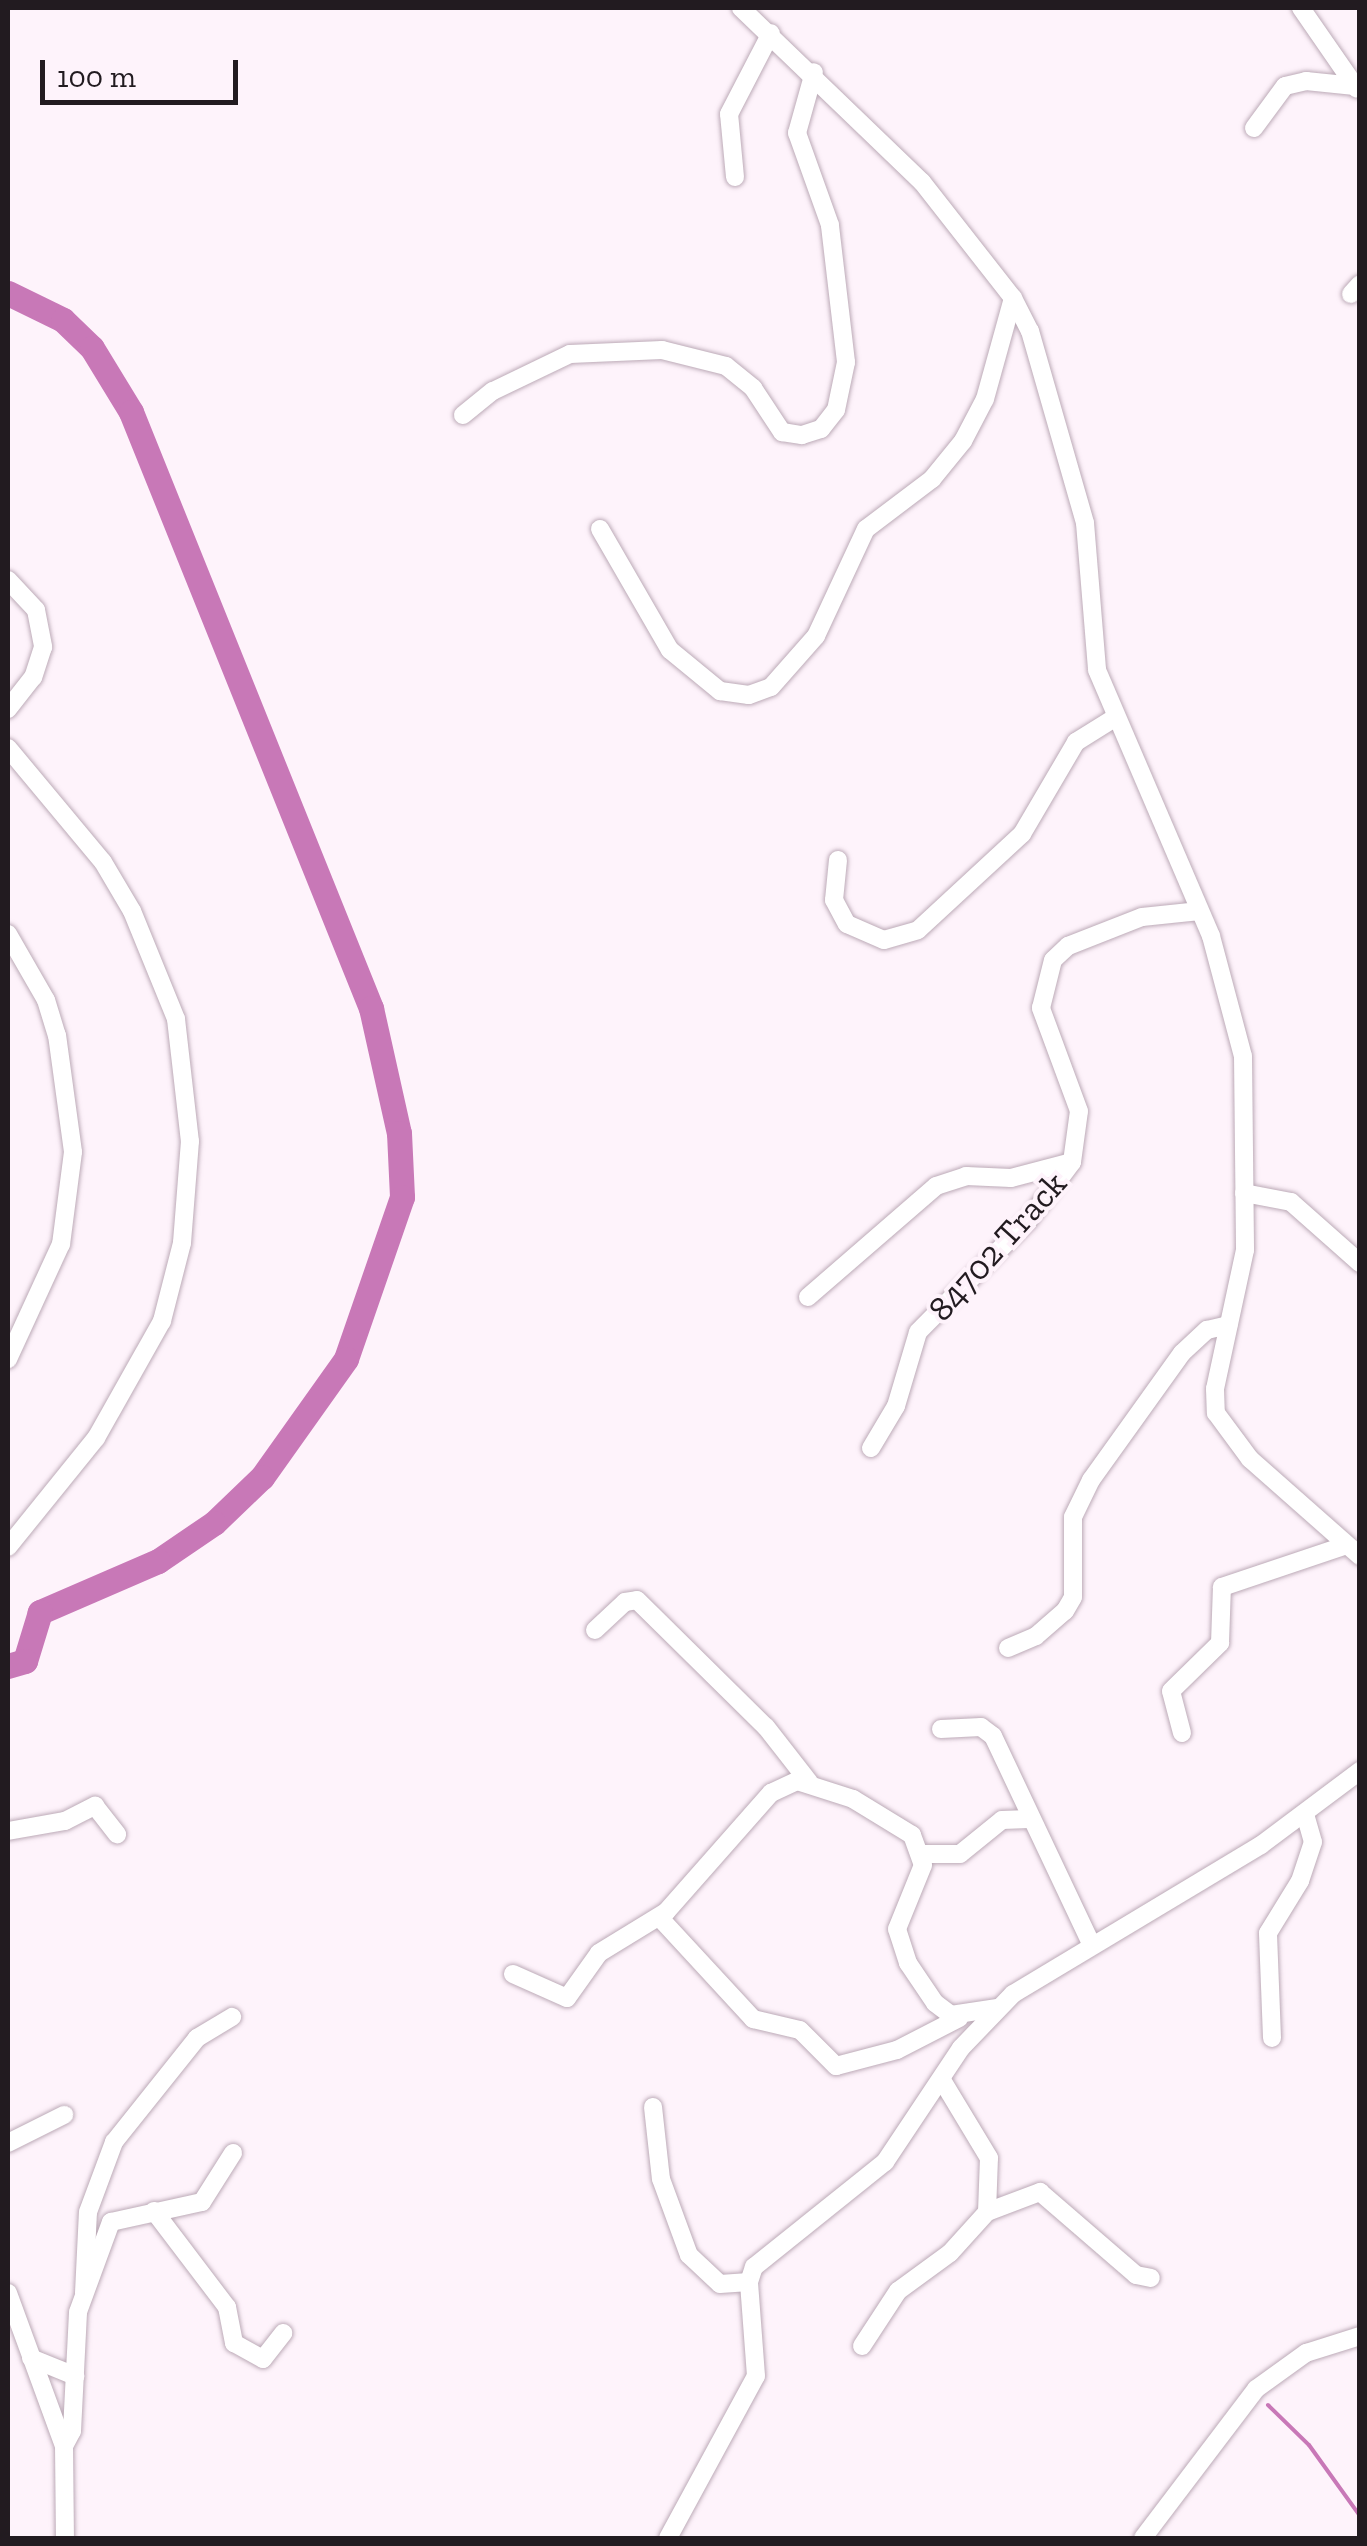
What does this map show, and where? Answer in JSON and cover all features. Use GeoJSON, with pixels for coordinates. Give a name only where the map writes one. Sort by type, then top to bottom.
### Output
{"type":"FeatureCollection","features":[{"type":"Feature","properties":{"kind":"street"},"geometry":{"type":"LineString","coordinates":[[741,8],[814,72],[922,182],[1013,298],[1030,331],[1074,475],[1089,561],[1094,657],[1220,960],[1243,1056],[1246,1250],[1214,1389],[1220,1424],[1352,1551]]}},
{"type":"Feature","properties":{"kind":"street"},"geometry":{"type":"LineString","coordinates":[[1301,8],[1357,90]]}},
{"type":"Feature","properties":{"kind":"street"},"geometry":{"type":"LineString","coordinates":[[735,177],[730,114],[771,33]]}},
{"type":"Feature","properties":{"kind":"street"},"geometry":{"type":"LineString","coordinates":[[463,415],[493,391],[570,354],[662,350],[706,356],[734,372],[782,432],[802,436],[821,428],[836,410],[846,362],[830,225],[798,133],[814,72]]}},
{"type":"Feature","properties":{"kind":"street"},"geometry":{"type":"LineString","coordinates":[[1254,128],[1285,86],[1306,80],[1357,90]]}},
{"type":"Feature","properties":{"kind":"street"},"geometry":{"type":"LineString","coordinates":[[600,529],[670,650],[720,691],[749,695],[771,687],[816,636],[866,529],[932,479],[963,440],[985,399],[1013,298]]}},
{"type":"Feature","properties":{"kind":"street"},"geometry":{"type":"LineString","coordinates":[[8,580],[36,610],[43,647],[34,677],[8,710]]}},
{"type":"Feature","properties":{"kind":"street"},"geometry":{"type":"LineString","coordinates":[[838,860],[834,900],[847,924],[884,940],[918,930],[1022,834],[1076,742],[1116,717]]}},
{"type":"Feature","properties":{"kind":"street"},"geometry":{"type":"LineString","coordinates":[[8,748],[102,862],[132,911],[176,1019],[190,1141],[182,1243],[162,1321],[96,1438],[8,1546]]}},
{"type":"Feature","properties":{"kind":"street","name":"84702 Track"},"geometry":{"type":"LineString","coordinates":[[870,1448],[896,1406],[918,1332],[1027,1222],[1072,1162],[1080,1111],[1044,1021],[1041,996],[1048,970],[1060,952],[1083,938],[1156,913],[1200,911]]}},
{"type":"Feature","properties":{"kind":"street"},"geometry":{"type":"LineString","coordinates":[[8,934],[40,989],[57,1034],[73,1152],[62,1244],[8,1359]]}},
{"type":"Feature","properties":{"kind":"street"},"geometry":{"type":"LineString","coordinates":[[808,1298],[936,1186],[966,1176],[1011,1178],[1072,1162]]}},
{"type":"Feature","properties":{"kind":"street"},"geometry":{"type":"LineString","coordinates":[[1244,1193],[1291,1202],[1360,1263]]}},
{"type":"Feature","properties":{"kind":"street"},"geometry":{"type":"LineString","coordinates":[[1008,1648],[1036,1636],[1065,1611],[1072,1596],[1072,1517],[1091,1480],[1182,1354],[1206,1330],[1228,1325]]}},
{"type":"Feature","properties":{"kind":"street"},"geometry":{"type":"LineString","coordinates":[[1182,1733],[1170,1691],[1220,1642],[1222,1586],[1352,1551]]}},
{"type":"Feature","properties":{"kind":"street"},"geometry":{"type":"LineString","coordinates":[[595,1630],[625,1602],[637,1600],[766,1727],[809,1782],[899,1824],[924,1854]]}},
{"type":"Feature","properties":{"kind":"street"},"geometry":{"type":"LineString","coordinates":[[942,1729],[989,1731],[1091,1943]]}},
{"type":"Feature","properties":{"kind":"street"},"geometry":{"type":"LineString","coordinates":[[668,2538],[756,2376],[749,2282],[760,2260],[885,2162],[997,2008],[1091,1943],[1190,1891],[1305,1814],[1360,1771]]}},
{"type":"Feature","properties":{"kind":"street"},"geometry":{"type":"LineString","coordinates":[[513,1974],[567,1998],[608,1945],[659,1917],[771,1793],[809,1782]]}},
{"type":"Feature","properties":{"kind":"street"},"geometry":{"type":"LineString","coordinates":[[8,1831],[65,1821],[95,1806],[116,1834]]}},
{"type":"Feature","properties":{"kind":"street"},"geometry":{"type":"LineString","coordinates":[[1272,2038],[1268,1933],[1300,1881],[1314,1842],[1305,1814]]}},
{"type":"Feature","properties":{"kind":"street"},"geometry":{"type":"LineString","coordinates":[[924,1854],[960,1854],[1002,1820],[1029,1818]]}},
{"type":"Feature","properties":{"kind":"street"},"geometry":{"type":"LineString","coordinates":[[924,1854],[897,1938],[935,2003],[959,2018]]}},
{"type":"Feature","properties":{"kind":"street"},"geometry":{"type":"LineString","coordinates":[[659,1917],[753,2019],[800,2030],[836,2066],[897,2050],[959,2018],[997,2008]]}},
{"type":"Feature","properties":{"kind":"street"},"geometry":{"type":"LineString","coordinates":[[84,2293],[88,2212],[114,2142],[137,2104],[198,2038],[232,2017]]}},
{"type":"Feature","properties":{"kind":"street"},"geometry":{"type":"LineString","coordinates":[[942,2080],[989,2158],[988,2212]]}},
{"type":"Feature","properties":{"kind":"street"},"geometry":{"type":"LineString","coordinates":[[653,2107],[661,2179],[688,2254],[720,2284],[749,2282]]}},
{"type":"Feature","properties":{"kind":"street"},"geometry":{"type":"LineString","coordinates":[[8,2142],[64,2115]]}},
{"type":"Feature","properties":{"kind":"street"},"geometry":{"type":"LineString","coordinates":[[64,2446],[72,2430],[74,2331],[111,2222],[202,2202],[232,2153]]}},
{"type":"Feature","properties":{"kind":"street"},"geometry":{"type":"LineString","coordinates":[[862,2346],[898,2291],[950,2253],[988,2212],[1040,2192],[1136,2275],[1151,2278]]}},
{"type":"Feature","properties":{"kind":"street"},"geometry":{"type":"LineString","coordinates":[[154,2212],[223,2300],[234,2343],[263,2359],[283,2333]]}},
{"type":"Feature","properties":{"kind":"street"},"geometry":{"type":"LineString","coordinates":[[8,2293],[64,2446],[64,2538]]}},
{"type":"Feature","properties":{"kind":"street"},"geometry":{"type":"LineString","coordinates":[[1144,2538],[1256,2388],[1306,2353],[1360,2336]]}},
{"type":"Feature","properties":{"kind":"street"},"geometry":{"type":"LineString","coordinates":[[31,2358],[75,2376]]}},
{"type":"Feature","properties":{"kind":"waterway"},"geometry":{"type":"LineString","coordinates":[[8,293],[63,320],[92,348],[131,412],[371,1008],[399,1133],[402,1197],[346,1359],[262,1477],[214,1523],[158,1561],[40,1612],[25,1661],[8,1666]]}},
{"type":"Feature","properties":{"kind":"waterway"},"geometry":{"type":"LineString","coordinates":[[1268,2405],[1309,2445],[1360,2516]]}}]}
